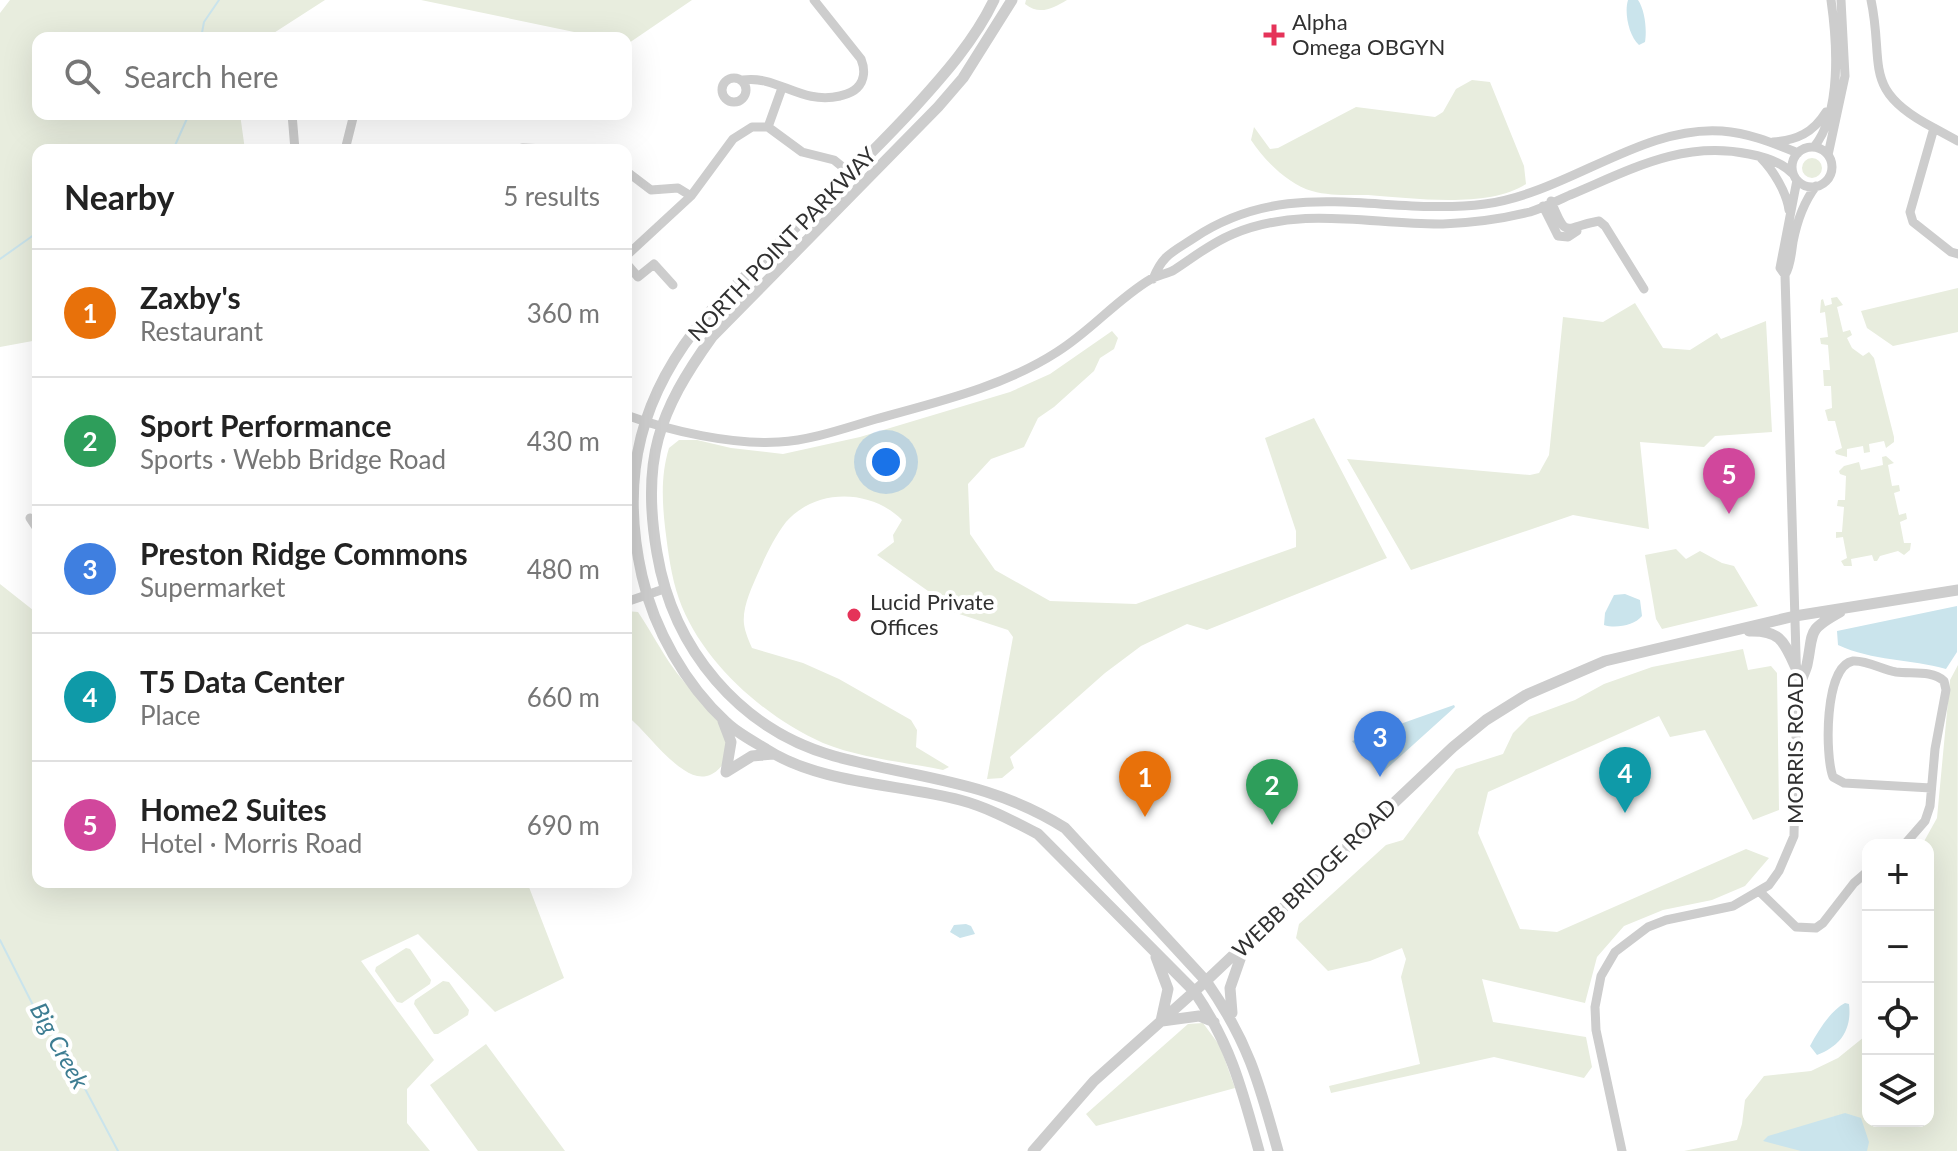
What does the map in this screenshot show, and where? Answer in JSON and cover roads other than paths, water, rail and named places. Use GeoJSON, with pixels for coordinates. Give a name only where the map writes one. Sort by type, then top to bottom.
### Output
{"type":"FeatureCollection","features":[{"type":"Feature","properties":{"kind":"street"},"geometry":{"type":"LineString","coordinates":[[743,80],[761,80],[811,98],[824,99],[851,93],[862,82],[864,71],[861,59],[814,0]]}},
{"type":"Feature","properties":{"kind":"street","name":"NORTH POINT PARKWAY"},"geometry":{"type":"LineString","coordinates":[[1012,0],[963,78],[938,107],[712,337],[686,375],[654,452],[649,488],[651,518],[664,589],[688,644],[709,674],[754,716],[798,743],[833,755],[1002,795],[1037,810],[1065,828],[1206,981],[1235,1025],[1256,1071],[1278,1151]]}},
{"type":"Feature","properties":{"kind":"street"},"geometry":{"type":"LineString","coordinates":[[1795,177],[1792,163],[1798,153],[1814,147],[1821,138],[1830,106],[1836,48],[1831,0]]}},
{"type":"Feature","properties":{"kind":"street"},"geometry":{"type":"LineString","coordinates":[[632,417],[720,438],[780,442],[813,437],[975,390],[1030,368],[1057,353],[1153,279],[1170,272],[1206,248],[1233,234],[1282,221],[1316,217],[1442,224],[1485,220],[1532,211],[1670,155],[1702,149],[1726,149],[1778,162],[1803,184],[1816,186],[1826,181],[1832,171],[1828,155],[1845,76],[1841,0]]}},
{"type":"Feature","properties":{"kind":"street"},"geometry":{"type":"LineString","coordinates":[[1871,0],[1876,61],[1882,83],[1900,106],[1958,141]]}},
{"type":"Feature","properties":{"kind":"street","name":"NORTH POINT PARKWAY"},"geometry":{"type":"LineString","coordinates":[[632,490],[644,422],[667,373],[709,313],[947,71],[990,1]]}},
{"type":"Feature","properties":{"kind":"street"},"geometry":{"type":"LineString","coordinates":[[768,127],[782,88]]}},
{"type":"Feature","properties":{"kind":"street"},"geometry":{"type":"LineString","coordinates":[[1770,142],[1786,141],[1811,131],[1830,106]]}},
{"type":"Feature","properties":{"kind":"street"},"geometry":{"type":"LineString","coordinates":[[292,120],[294,144]]}},
{"type":"Feature","properties":{"kind":"street"},"geometry":{"type":"LineString","coordinates":[[346,144],[352,120]]}},
{"type":"Feature","properties":{"kind":"street"},"geometry":{"type":"LineString","coordinates":[[632,250],[691,196],[733,139],[752,127],[768,127],[802,152],[834,160],[850,173]]}},
{"type":"Feature","properties":{"kind":"street"},"geometry":{"type":"LineString","coordinates":[[1934,128],[1910,212],[1913,222],[1951,252],[1958,254]]}},
{"type":"Feature","properties":{"kind":"street"},"geometry":{"type":"LineString","coordinates":[[1153,279],[1160,260],[1205,230],[1250,211],[1279,204],[1342,200],[1414,205],[1485,204],[1547,189],[1668,136],[1721,131],[1746,135],[1798,153]]}},
{"type":"Feature","properties":{"kind":"street"},"geometry":{"type":"LineString","coordinates":[[1814,147],[1828,155]]}},
{"type":"Feature","properties":{"kind":"street"},"geometry":{"type":"LineString","coordinates":[[1758,156],[1770,166],[1788,201],[1790,216]]}},
{"type":"Feature","properties":{"kind":"street"},"geometry":{"type":"LineString","coordinates":[[632,176],[651,190],[678,188],[691,196]]}},
{"type":"Feature","properties":{"kind":"street","name":"MORRIS ROAD"},"geometry":{"type":"LineString","coordinates":[[1785,275],[1780,268],[1795,177]]}},
{"type":"Feature","properties":{"kind":"street","name":"MORRIS ROAD"},"geometry":{"type":"LineString","coordinates":[[1622,1151],[1596,1030],[1596,994],[1601,976],[1615,952],[1648,927],[1666,920],[1733,906],[1769,885],[1779,871],[1794,836],[1797,690],[1785,275],[1802,211],[1816,186]]}},
{"type":"Feature","properties":{"kind":"street"},"geometry":{"type":"LineString","coordinates":[[1547,189],[1553,230],[1561,237],[1568,237],[1599,221],[1644,289]]}},
{"type":"Feature","properties":{"kind":"street"},"geometry":{"type":"LineString","coordinates":[[632,270],[638,277],[654,264],[673,285]]}},
{"type":"Feature","properties":{"kind":"street","name":"NORTH POINT PARKWAY"},"geometry":{"type":"LineString","coordinates":[[632,510],[635,547],[646,594],[667,644],[695,687],[721,717],[770,752],[814,770],[960,800],[1038,834],[1194,991],[1214,1022],[1236,1069],[1259,1151]]}},
{"type":"Feature","properties":{"kind":"street"},"geometry":{"type":"LineString","coordinates":[[632,600],[664,589]]}},
{"type":"Feature","properties":{"kind":"street","name":"WEBB BRIDGE ROAD"},"geometry":{"type":"LineString","coordinates":[[1033,1151],[1094,1081],[1206,981],[1442,756],[1486,720],[1526,695],[1605,661],[1795,616],[1958,590]]}},
{"type":"Feature","properties":{"kind":"street"},"geometry":{"type":"LineString","coordinates":[[1797,690],[1807,666],[1813,630],[1845,608]]}},
{"type":"Feature","properties":{"kind":"street"},"geometry":{"type":"LineString","coordinates":[[1721,633],[1771,633],[1784,643],[1796,668]]}},
{"type":"Feature","properties":{"kind":"street"},"geometry":{"type":"LineString","coordinates":[[1909,839],[1925,821],[1930,806],[1946,690],[1944,681],[1938,676],[1895,672],[1856,661],[1843,666],[1836,678],[1828,727],[1829,762],[1833,777],[1844,783],[1931,788]]}},
{"type":"Feature","properties":{"kind":"street"},"geometry":{"type":"LineString","coordinates":[[721,717],[731,742],[726,772],[758,754],[781,757]]}},
{"type":"Feature","properties":{"kind":"street"},"geometry":{"type":"LineString","coordinates":[[1759,891],[1796,927],[1816,928],[1862,876]]}},
{"type":"Feature","properties":{"kind":"street"},"geometry":{"type":"LineString","coordinates":[[1235,1025],[1230,988],[1247,941]]}},
{"type":"Feature","properties":{"kind":"street"},"geometry":{"type":"LineString","coordinates":[[1152,948],[1168,989],[1161,1021],[1199,1016],[1214,1022]]}},
{"type":"Feature","properties":{"kind":"water"},"geometry":{"type":"Polygon","coordinates":[[[1628,0],[1638,0],[1644,15],[1645,42],[1639,45],[1628,24],[1628,0]]]}},
{"type":"Feature","properties":{"kind":"water"},"geometry":{"type":"Polygon","coordinates":[[[1625,594],[1640,600],[1642,616],[1625,625],[1604,625],[1605,613],[1614,595],[1625,594]]]}},
{"type":"Feature","properties":{"kind":"water"},"geometry":{"type":"Polygon","coordinates":[[[1957,606],[1957,652],[1946,669],[1864,654],[1838,645],[1837,631],[1957,606]]]}},
{"type":"Feature","properties":{"kind":"water"},"geometry":{"type":"Polygon","coordinates":[[[1454,705],[1383,772],[1378,772],[1352,741],[1454,705]]]}},
{"type":"Feature","properties":{"kind":"water"},"geometry":{"type":"Polygon","coordinates":[[[966,924],[975,934],[960,938],[950,932],[954,925],[966,924]]]}},
{"type":"Feature","properties":{"kind":"water"},"geometry":{"type":"Polygon","coordinates":[[[1845,1003],[1849,1004],[1847,1029],[1833,1047],[1817,1055],[1810,1046],[1829,1016],[1845,1003]]]}},
{"type":"Feature","properties":{"kind":"water"},"geometry":{"type":"Polygon","coordinates":[[[1845,1113],[1861,1118],[1869,1142],[1867,1151],[1801,1151],[1763,1141],[1768,1136],[1845,1113]]]}},
{"type":"Feature","properties":{"kind":"waterway","name":"Big Creek"},"geometry":{"type":"LineString","coordinates":[[202,32],[204,22],[219,0]]}},
{"type":"Feature","properties":{"kind":"waterway","name":"Big Creek"},"geometry":{"type":"LineString","coordinates":[[176,144],[186,120]]}},
{"type":"Feature","properties":{"kind":"waterway","name":"Big Creek"},"geometry":{"type":"LineString","coordinates":[[0,259],[32,236]]}},
{"type":"Feature","properties":{"kind":"waterway","name":"Big Creek"},"geometry":{"type":"LineString","coordinates":[[0,940],[39,1017],[65,1051],[118,1151]]}},
{"type":"Feature","properties":{"kind":"place","name":"Alpha Omega OBGYN"},"geometry":{"type":"Point","coordinates":[1274,35]}},
{"type":"Feature","properties":{"kind":"place","name":"Home2 Suites"},"geometry":{"type":"Point","coordinates":[1729,514]}},
{"type":"Feature","properties":{"kind":"place","name":"Lucid Private Offices"},"geometry":{"type":"Point","coordinates":[854,615]}},
{"type":"Feature","properties":{"kind":"place","name":"Preston Ridge Commons"},"geometry":{"type":"Point","coordinates":[1380,777]}},
{"type":"Feature","properties":{"kind":"place","name":"T5 Data Center"},"geometry":{"type":"Point","coordinates":[1625,813]}},
{"type":"Feature","properties":{"kind":"place","name":"Zaxby's"},"geometry":{"type":"Point","coordinates":[1145,817]}},
{"type":"Feature","properties":{"kind":"place","name":"Sport Performance"},"geometry":{"type":"Point","coordinates":[1272,825]}}]}
